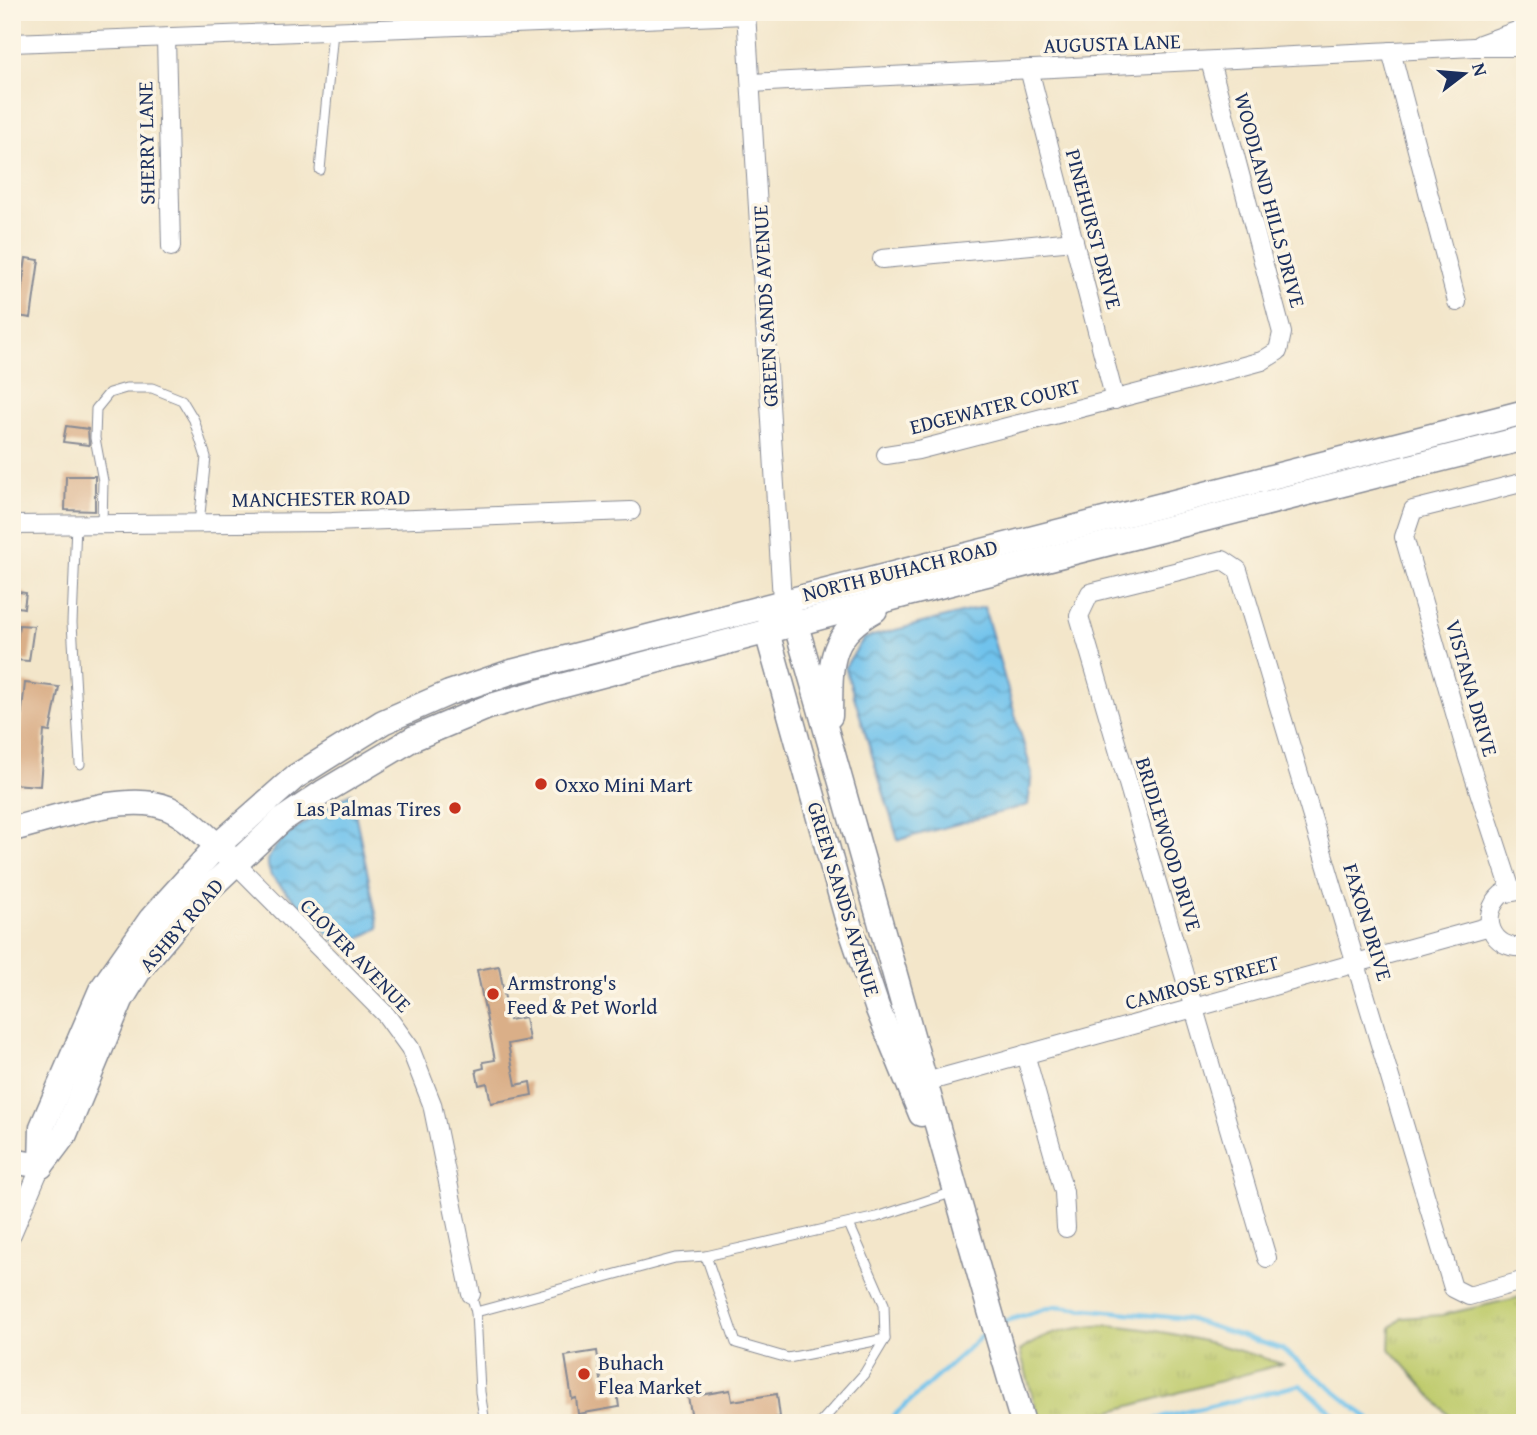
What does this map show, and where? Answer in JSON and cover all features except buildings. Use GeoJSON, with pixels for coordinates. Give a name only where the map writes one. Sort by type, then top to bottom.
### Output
{"type":"FeatureCollection","features":[{"type":"Feature","properties":{"kind":"main road","name":"NORTH BUHACH ROAD"},"geometry":{"type":"LineString","coordinates":[[295,777],[383,722],[449,693],[551,661],[1525,412]]}},
{"type":"Feature","properties":{"kind":"main road","name":"NORTH BUHACH ROAD"},"geometry":{"type":"LineString","coordinates":[[325,791],[414,738],[488,707],[908,594],[1525,438]]}},
{"type":"Feature","properties":{"kind":"main road"},"geometry":{"type":"LineString","coordinates":[[830,741],[831,667],[835,647],[853,624],[908,594]]}},
{"type":"Feature","properties":{"kind":"main road","name":"GREEN SANDS AVENUE"},"geometry":{"type":"LineString","coordinates":[[782,600],[796,625],[830,741],[946,1146],[954,1192]]}},
{"type":"Feature","properties":{"kind":"main road","name":"GREEN SANDS AVENUE"},"geometry":{"type":"LineString","coordinates":[[782,600],[767,632],[856,944],[877,1007],[954,1192],[1023,1423]]}},
{"type":"Feature","properties":{"kind":"main road"},"geometry":{"type":"LineString","coordinates":[[488,707],[493,694],[535,678],[551,661]]}},
{"type":"Feature","properties":{"kind":"main road","name":"ASHBY ROAD"},"geometry":{"type":"LineString","coordinates":[[41,1166],[65,1134],[111,995],[150,919],[217,846],[295,777]]}},
{"type":"Feature","properties":{"kind":"main road","name":"ASHBY ROAD"},"geometry":{"type":"LineString","coordinates":[[111,995],[142,966],[199,898],[282,820],[325,791]]}},
{"type":"Feature","properties":{"kind":"main road"},"geometry":{"type":"LineString","coordinates":[[12,829],[117,804],[159,805],[177,813],[236,864]]}},
{"type":"Feature","properties":{"kind":"main road"},"geometry":{"type":"LineString","coordinates":[[12,1161],[41,1166]]}},
{"type":"Feature","properties":{"kind":"street"},"geometry":{"type":"LineString","coordinates":[[12,43],[746,14]]}},
{"type":"Feature","properties":{"kind":"street","name":"GREEN SANDS AVENUE"},"geometry":{"type":"LineString","coordinates":[[746,14],[782,600]]}},
{"type":"Feature","properties":{"kind":"street","name":"AUGUSTA LANE"},"geometry":{"type":"LineString","coordinates":[[1474,47],[1525,28]]}},
{"type":"Feature","properties":{"kind":"street","name":"SHERRY LANE"},"geometry":{"type":"LineString","coordinates":[[166,38],[171,247]]}},
{"type":"Feature","properties":{"kind":"street","name":"AUGUSTA LANE"},"geometry":{"type":"LineString","coordinates":[[751,83],[1474,47],[1525,47]]}},
{"type":"Feature","properties":{"kind":"street"},"geometry":{"type":"LineString","coordinates":[[1391,51],[1457,302]]}},
{"type":"Feature","properties":{"kind":"street","name":"WOODLAND HILLS DRIVE"},"geometry":{"type":"LineString","coordinates":[[1210,61],[1282,333],[1278,351]]}},
{"type":"Feature","properties":{"kind":"street","name":"PINEHURST DRIVE"},"geometry":{"type":"LineString","coordinates":[[1028,69],[1115,400]]}},
{"type":"Feature","properties":{"kind":"street"},"geometry":{"type":"LineString","coordinates":[[882,259],[1074,241]]}},
{"type":"Feature","properties":{"kind":"street","name":"EDGEWATER COURT"},"geometry":{"type":"LineString","coordinates":[[886,455],[918,450],[1240,368],[1262,361],[1278,351]]}},
{"type":"Feature","properties":{"kind":"street","name":"VISTANA DRIVE"},"geometry":{"type":"LineString","coordinates":[[1518,890],[1468,758],[1404,537],[1413,510],[1525,482]]}},
{"type":"Feature","properties":{"kind":"street","name":"MANCHESTER ROAD"},"geometry":{"type":"LineString","coordinates":[[12,524],[332,522],[631,511]]}},
{"type":"Feature","properties":{"kind":"street","name":"BRIDLEWOOD DRIVE"},"geometry":{"type":"LineString","coordinates":[[1238,570],[1223,560],[1090,593],[1079,616],[1267,1258]]}},
{"type":"Feature","properties":{"kind":"street","name":"FAXON DRIVE"},"geometry":{"type":"LineString","coordinates":[[1238,570],[1454,1288],[1469,1296],[1525,1280]]}},
{"type":"Feature","properties":{"kind":"street","name":"CLOVER AVENUE"},"geometry":{"type":"LineString","coordinates":[[236,864],[386,1015],[410,1048],[432,1104],[471,1294]]}},
{"type":"Feature","properties":{"kind":"street"},"geometry":{"type":"LineString","coordinates":[[1518,890],[1495,900],[1489,926],[1499,942],[1508,946],[1525,947]]}},
{"type":"Feature","properties":{"kind":"street","name":"CAMROSE STREET"},"geometry":{"type":"LineString","coordinates":[[926,1082],[1489,926]]}},
{"type":"Feature","properties":{"kind":"street"},"geometry":{"type":"LineString","coordinates":[[1026,1054],[1064,1192],[1066,1228]]}},
{"type":"Feature","properties":{"kind":"street","name":"ASHBY ROAD"},"geometry":{"type":"LineString","coordinates":[[12,1234],[41,1166]]}},
{"type":"Feature","properties":{"kind":"lane"},"geometry":{"type":"LineString","coordinates":[[320,170],[333,31]]}},
{"type":"Feature","properties":{"kind":"lane"},"geometry":{"type":"LineString","coordinates":[[102,524],[103,481],[95,438],[96,409],[109,393],[126,388],[152,388],[182,400],[194,420],[205,457],[199,523]]}},
{"type":"Feature","properties":{"kind":"lane"},"geometry":{"type":"LineString","coordinates":[[76,524],[72,623],[80,764]]}},
{"type":"Feature","properties":{"kind":"lane"},"geometry":{"type":"LineString","coordinates":[[476,1312],[675,1258],[706,1256],[849,1224],[954,1192]]}},
{"type":"Feature","properties":{"kind":"lane"},"geometry":{"type":"LineString","coordinates":[[820,1423],[864,1374],[885,1339],[884,1304],[849,1224]]}},
{"type":"Feature","properties":{"kind":"lane"},"geometry":{"type":"LineString","coordinates":[[706,1256],[736,1343],[789,1357],[885,1339]]}},
{"type":"Feature","properties":{"kind":"lane"},"geometry":{"type":"LineString","coordinates":[[471,1294],[476,1312],[480,1392],[485,1423]]}},
{"type":"Feature","properties":{"kind":"green space"},"geometry":{"type":"Polygon","coordinates":[[[1525,1296],[1525,1423],[1459,1423],[1448,1415],[1390,1349],[1391,1327],[1402,1318],[1442,1315],[1525,1296]]]}},
{"type":"Feature","properties":{"kind":"green space"},"geometry":{"type":"Polygon","coordinates":[[[1109,1325],[1196,1339],[1282,1364],[1069,1423],[1040,1423],[1020,1351],[1030,1344],[1063,1331],[1109,1325]]]}},
{"type":"Feature","properties":{"kind":"water"},"geometry":{"type":"Polygon","coordinates":[[[984,607],[1032,773],[1028,805],[898,840],[845,667],[864,638],[984,607]]]}},
{"type":"Feature","properties":{"kind":"water"},"geometry":{"type":"Polygon","coordinates":[[[351,793],[379,928],[350,943],[337,943],[271,876],[268,860],[272,851],[292,832],[351,793]]]}},
{"type":"Feature","properties":{"kind":"waterway"},"geometry":{"type":"LineString","coordinates":[[1002,1322],[1056,1306],[1188,1319],[1282,1349],[1374,1423]]}},
{"type":"Feature","properties":{"kind":"waterway"},"geometry":{"type":"LineString","coordinates":[[886,1423],[986,1332]]}},
{"type":"Feature","properties":{"kind":"waterway"},"geometry":{"type":"LineString","coordinates":[[1140,1423],[1300,1385],[1344,1423]]}},
{"type":"Feature","properties":{"kind":"place","name":"Oxxo Mini Mart"},"geometry":{"type":"Point","coordinates":[541,784]}},
{"type":"Feature","properties":{"kind":"place","name":"Las Palmas Tires"},"geometry":{"type":"Point","coordinates":[455,808]}},
{"type":"Feature","properties":{"kind":"place","name":"Armstrong's Feed & Pet World"},"geometry":{"type":"Point","coordinates":[493,994]}},
{"type":"Feature","properties":{"kind":"place","name":"Buhach Flea Market"},"geometry":{"type":"Point","coordinates":[584,1374]}}]}
